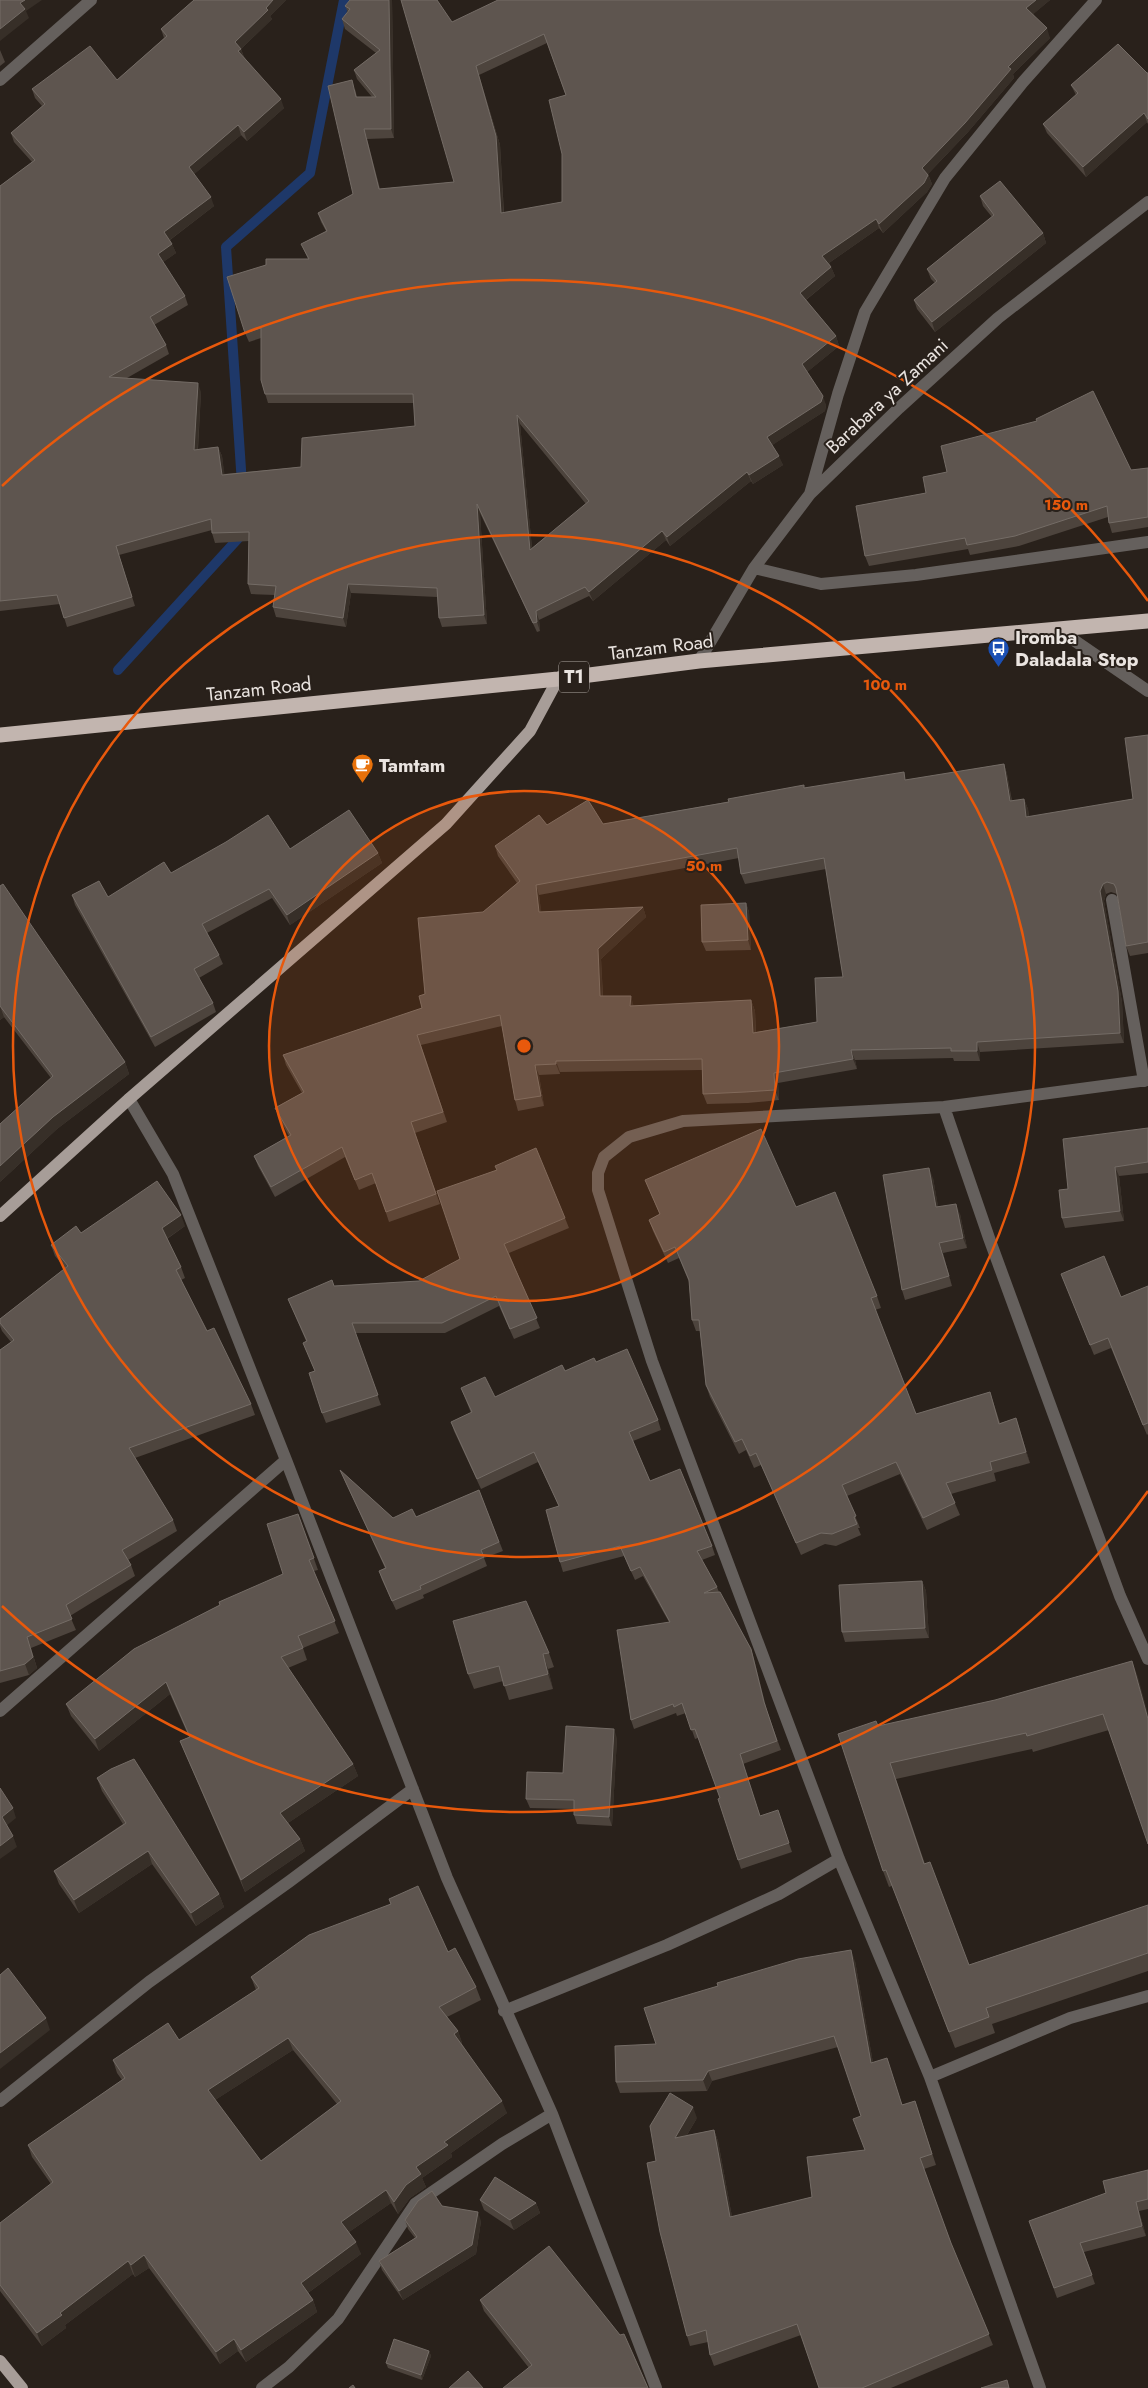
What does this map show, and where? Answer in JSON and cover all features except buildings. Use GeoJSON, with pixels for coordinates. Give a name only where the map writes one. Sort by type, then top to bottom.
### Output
{"type":"FeatureCollection","features":[{"type":"Feature","properties":{"kind":"highway","name":"Tanzam Road"},"geometry":{"type":"LineString","coordinates":[[0,735],[558,679],[699,661],[1148,621]]}},
{"type":"Feature","properties":{"kind":"main road"},"geometry":{"type":"LineString","coordinates":[[0,1216],[128,1099],[446,824],[530,731],[558,679]]}},
{"type":"Feature","properties":{"kind":"main road"},"geometry":{"type":"LineString","coordinates":[[0,2360],[22,2388]]}},
{"type":"Feature","properties":{"kind":"street"},"geometry":{"type":"LineString","coordinates":[[0,80],[91,0]]}},
{"type":"Feature","properties":{"kind":"street"},"geometry":{"type":"LineString","coordinates":[[810,494],[838,394],[865,312],[945,178],[1023,82],[1096,0]]}},
{"type":"Feature","properties":{"kind":"street","name":"Barabara ya Zamani"},"geometry":{"type":"LineString","coordinates":[[699,661],[754,568],[810,494],[899,408],[998,318],[1148,202]]}},
{"type":"Feature","properties":{"kind":"street"},"geometry":{"type":"LineString","coordinates":[[754,568],[821,584],[916,575],[1148,542]]}},
{"type":"Feature","properties":{"kind":"street"},"geometry":{"type":"LineString","coordinates":[[1059,630],[1148,691]]}},
{"type":"Feature","properties":{"kind":"street"},"geometry":{"type":"LineString","coordinates":[[1040,2388],[930,2077],[839,1859],[652,1361],[598,1190],[598,1173],[604,1157],[629,1137],[682,1121],[944,1107],[1146,1080],[1112,900]]}},
{"type":"Feature","properties":{"kind":"street"},"geometry":{"type":"LineString","coordinates":[[128,1099],[173,1174],[286,1460],[447,1878],[504,2011],[552,2114],[656,2388]]}},
{"type":"Feature","properties":{"kind":"street"},"geometry":{"type":"LineString","coordinates":[[944,1107],[989,1238],[1120,1596],[1148,1659]]}},
{"type":"Feature","properties":{"kind":"street"},"geometry":{"type":"LineString","coordinates":[[0,1711],[286,1460]]}},
{"type":"Feature","properties":{"kind":"street"},"geometry":{"type":"LineString","coordinates":[[0,2101],[149,1982],[290,1881],[413,1789]]}},
{"type":"Feature","properties":{"kind":"street"},"geometry":{"type":"LineString","coordinates":[[504,2011],[702,1930],[779,1894],[839,1859]]}},
{"type":"Feature","properties":{"kind":"street"},"geometry":{"type":"LineString","coordinates":[[930,2077],[1070,2018],[1148,1996]]}},
{"type":"Feature","properties":{"kind":"street"},"geometry":{"type":"LineString","coordinates":[[262,2388],[289,2367],[338,2319],[414,2204],[502,2144],[552,2114]]}},
{"type":"Feature","properties":{"kind":"waterway"},"geometry":{"type":"LineString","coordinates":[[242,484],[226,247],[310,173],[344,0]]}},
{"type":"Feature","properties":{"kind":"waterway"},"geometry":{"type":"LineString","coordinates":[[118,670],[245,531]]}},
{"type":"Feature","properties":{"kind":"place","name":"Iromba Daladala Stop"},"geometry":{"type":"Point","coordinates":[999,667]}},
{"type":"Feature","properties":{"kind":"place","name":"Tamtam"},"geometry":{"type":"Point","coordinates":[363,784]}}]}
